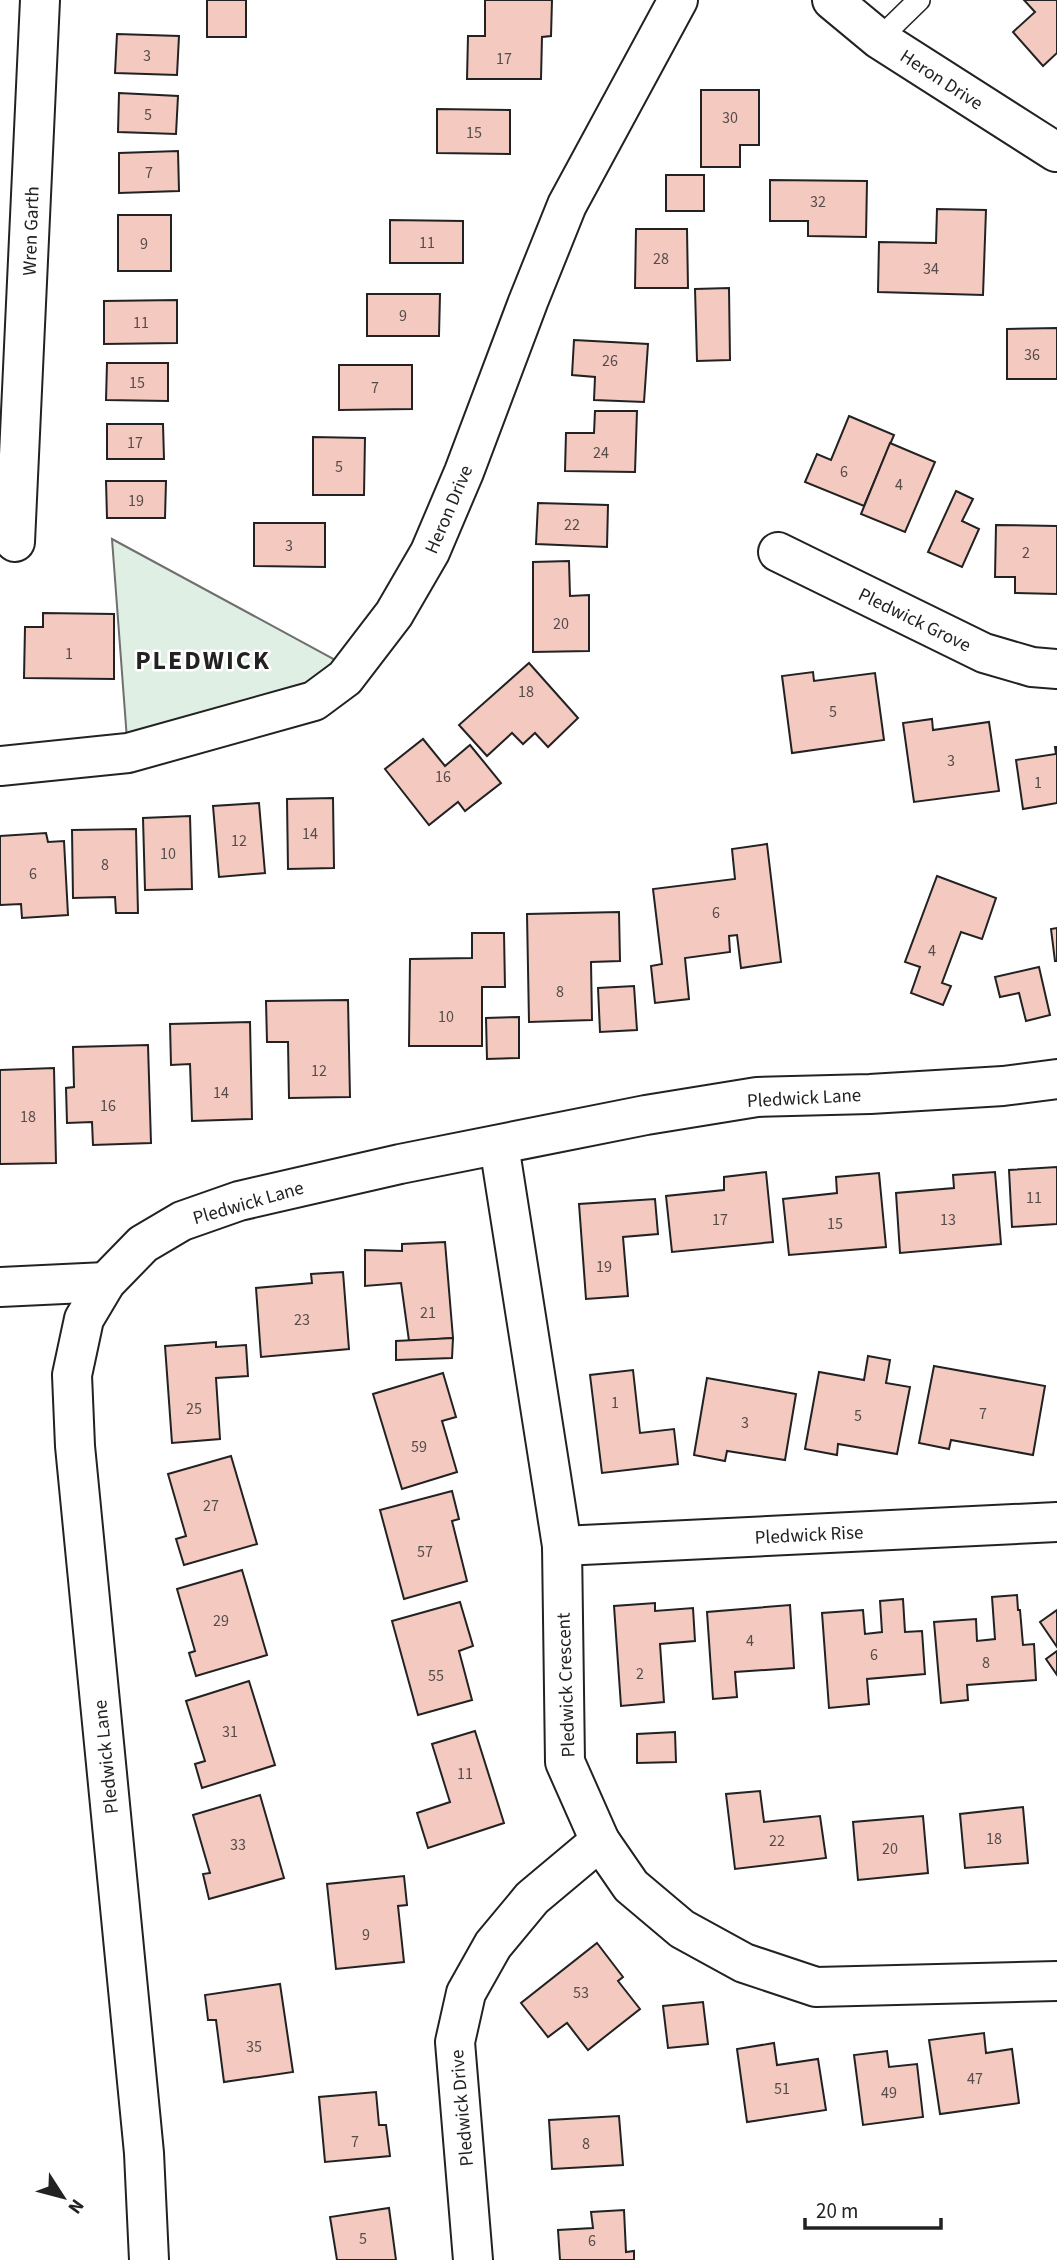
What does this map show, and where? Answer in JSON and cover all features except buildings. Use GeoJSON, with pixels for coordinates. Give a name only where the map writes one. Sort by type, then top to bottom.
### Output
{"type":"FeatureCollection","features":[{"type":"Feature","properties":{"kind":"street","name":"Wren Garth"},"geometry":{"type":"LineString","coordinates":[[15,542],[10,461],[40,0]]}},
{"type":"Feature","properties":{"kind":"street","name":"Heron Drive"},"geometry":{"type":"LineString","coordinates":[[0,766],[128,753],[314,701],[345,678],[394,614],[430,552],[464,472],[527,302],[568,205],[678,0]]}},
{"type":"Feature","properties":{"kind":"street","name":"Heron Drive"},"geometry":{"type":"LineString","coordinates":[[832,0],[879,39],[1056,152]]}},
{"type":"Feature","properties":{"kind":"street","name":"Pledwick Grove"},"geometry":{"type":"LineString","coordinates":[[778,552],[984,653],[1032,667],[1057,669]]}},
{"type":"Feature","properties":{"kind":"street","name":"Pledwick Lane"},"geometry":{"type":"LineString","coordinates":[[149,2260],[144,2153],[75,1446],[72,1375],[84,1319],[106,1282],[143,1244],[182,1221],[228,1205],[400,1164],[646,1115],[757,1097],[870,1094],[1003,1086],[1057,1079]]}},
{"type":"Feature","properties":{"kind":"street","name":"Pledwick Crescent"},"geometry":{"type":"LineString","coordinates":[[499,1145],[562,1546],[565,1762],[600,1841],[631,1886],[682,1929],[744,1963],[816,1987],[1057,1981]]}},
{"type":"Feature","properties":{"kind":"street"},"geometry":{"type":"LineString","coordinates":[[0,1287],[106,1282]]}},
{"type":"Feature","properties":{"kind":"street","name":"Pledwick Rise"},"geometry":{"type":"LineString","coordinates":[[562,1546],[1057,1522]]}},
{"type":"Feature","properties":{"kind":"street","name":"Pledwick Drive"},"geometry":{"type":"LineString","coordinates":[[473,2260],[455,2042],[466,1993],[493,1945],[532,1898],[600,1841]]}},
{"type":"Feature","properties":{"kind":"lane"},"geometry":{"type":"LineString","coordinates":[[879,39],[919,0]]}},
{"type":"Feature","properties":{"kind":"green space"},"geometry":{"type":"Polygon","coordinates":[[[112,539],[352,669],[128,753],[112,539]]]}},
{"type":"Feature","properties":{"kind":"district","name":"PLEDWICK"},"geometry":{"type":"Point","coordinates":[203,660]}}]}
